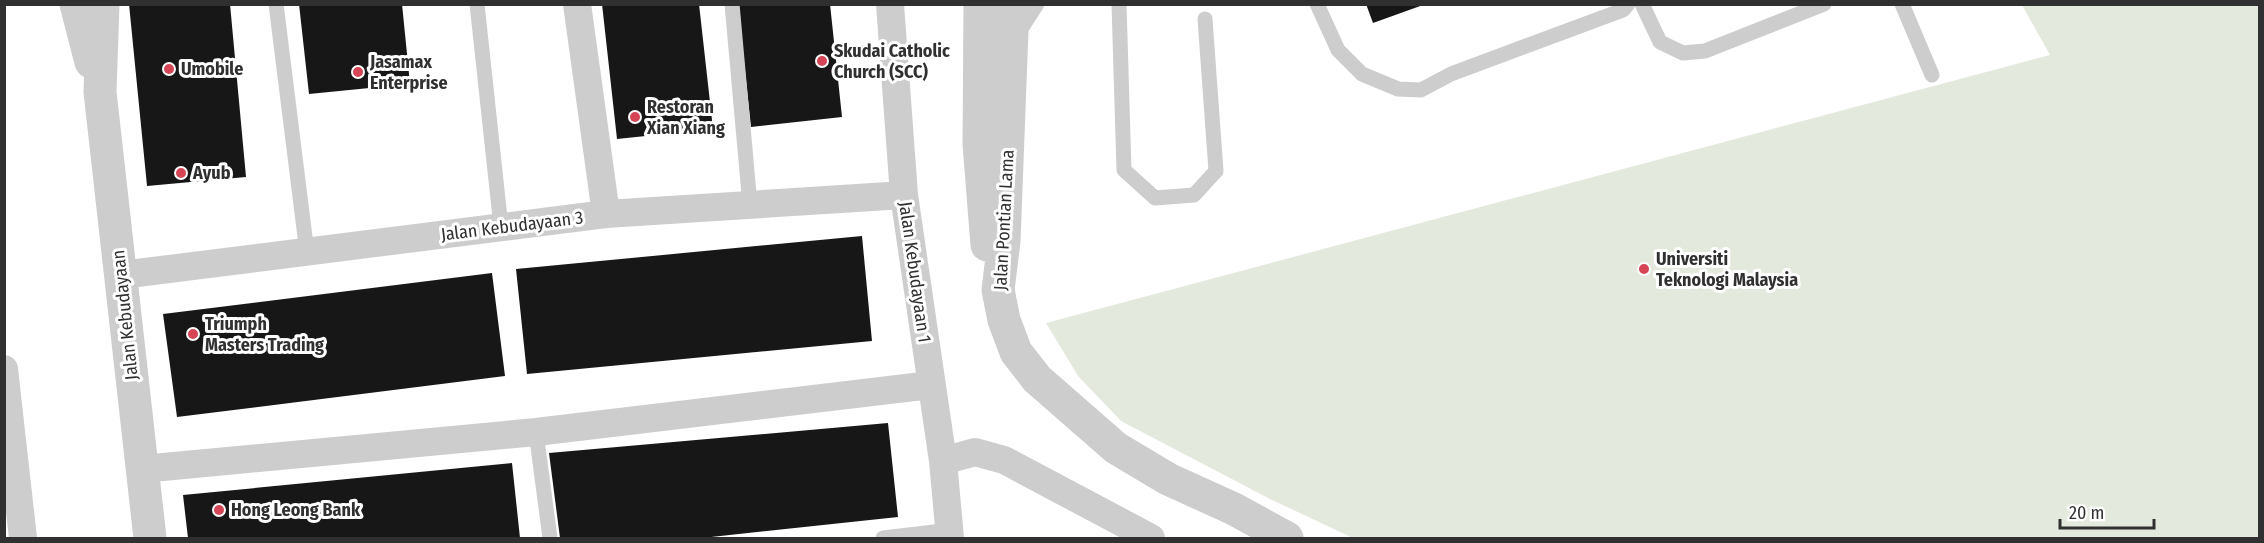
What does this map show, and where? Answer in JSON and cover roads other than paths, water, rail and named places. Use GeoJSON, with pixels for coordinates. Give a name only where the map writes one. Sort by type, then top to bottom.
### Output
{"type":"FeatureCollection","features":[{"type":"Feature","properties":{"kind":"street","name":"Jalan Kebudayaan"},"geometry":{"type":"LineString","coordinates":[[76,4],[100,92]]}},
{"type":"Feature","properties":{"kind":"street","name":"Jalan Kebudayaan"},"geometry":{"type":"LineString","coordinates":[[103,4],[100,92],[150,538]]}},
{"type":"Feature","properties":{"kind":"street"},"geometry":{"type":"LineString","coordinates":[[577,4],[606,214]]}},
{"type":"Feature","properties":{"kind":"street","name":"Jalan Kebudayaan 1"},"geometry":{"type":"LineString","coordinates":[[890,4],[904,195],[943,461],[950,534]]}},
{"type":"Feature","properties":{"kind":"street"},"geometry":{"type":"LineString","coordinates":[[980,4],[979,144],[986,240],[998,290]]}},
{"type":"Feature","properties":{"kind":"street","name":"Jalan Pontian Lama"},"geometry":{"type":"LineString","coordinates":[[1013,4],[1004,241],[998,290],[1004,320],[1016,352],[1037,379],[1064,405],[1116,448],[1168,479],[1234,509],[1287,538]]}},
{"type":"Feature","properties":{"kind":"street","name":"Jalan Kebudayaan 3"},"geometry":{"type":"LineString","coordinates":[[121,275],[606,214],[904,195]]}},
{"type":"Feature","properties":{"kind":"street"},"geometry":{"type":"LineString","coordinates":[[4,369],[23,538]]}},
{"type":"Feature","properties":{"kind":"street"},"geometry":{"type":"LineString","coordinates":[[142,470],[536,432],[931,385]]}},
{"type":"Feature","properties":{"kind":"street"},"geometry":{"type":"LineString","coordinates":[[943,461],[975,452],[1004,460],[1151,538]]}},
{"type":"Feature","properties":{"kind":"lane"},"geometry":{"type":"LineString","coordinates":[[276,4],[307,253]]}},
{"type":"Feature","properties":{"kind":"lane"},"geometry":{"type":"LineString","coordinates":[[477,4],[501,227]]}},
{"type":"Feature","properties":{"kind":"lane"},"geometry":{"type":"LineString","coordinates":[[732,4],[750,205]]}},
{"type":"Feature","properties":{"kind":"lane"},"geometry":{"type":"LineString","coordinates":[[1011,48],[1037,4]]}},
{"type":"Feature","properties":{"kind":"lane"},"geometry":{"type":"LineString","coordinates":[[1119,4],[1124,170],[1155,198],[1194,195],[1216,171],[1205,19]]}},
{"type":"Feature","properties":{"kind":"lane"},"geometry":{"type":"LineString","coordinates":[[1317,4],[1338,50],[1362,74],[1398,89],[1421,90],[1451,74],[1623,10],[1628,4]]}},
{"type":"Feature","properties":{"kind":"lane"},"geometry":{"type":"LineString","coordinates":[[1642,4],[1660,42],[1683,53],[1705,51],[1824,4]]}},
{"type":"Feature","properties":{"kind":"lane"},"geometry":{"type":"LineString","coordinates":[[1902,4],[1932,75]]}},
{"type":"Feature","properties":{"kind":"lane"},"geometry":{"type":"LineString","coordinates":[[536,432],[550,538]]}},
{"type":"Feature","properties":{"kind":"lane"},"geometry":{"type":"LineString","coordinates":[[883,538],[950,534]]}},
{"type":"Feature","properties":{"kind":"place","name":"Skudai Catholic Church (SCC)"},"geometry":{"type":"Point","coordinates":[822,61]}},
{"type":"Feature","properties":{"kind":"place","name":"Umobile"},"geometry":{"type":"Point","coordinates":[169,69]}},
{"type":"Feature","properties":{"kind":"place","name":"Jasamax Enterprise"},"geometry":{"type":"Point","coordinates":[358,72]}},
{"type":"Feature","properties":{"kind":"place","name":"Restoran Xian Xiang"},"geometry":{"type":"Point","coordinates":[635,117]}},
{"type":"Feature","properties":{"kind":"place","name":"Ayub"},"geometry":{"type":"Point","coordinates":[181,173]}},
{"type":"Feature","properties":{"kind":"place","name":"Universiti Teknologi Malaysia"},"geometry":{"type":"Point","coordinates":[1644,269]}},
{"type":"Feature","properties":{"kind":"place","name":"Triumph Masters Trading"},"geometry":{"type":"Point","coordinates":[193,334]}},
{"type":"Feature","properties":{"kind":"place","name":"Hong Leong Bank"},"geometry":{"type":"Point","coordinates":[219,510]}}]}
